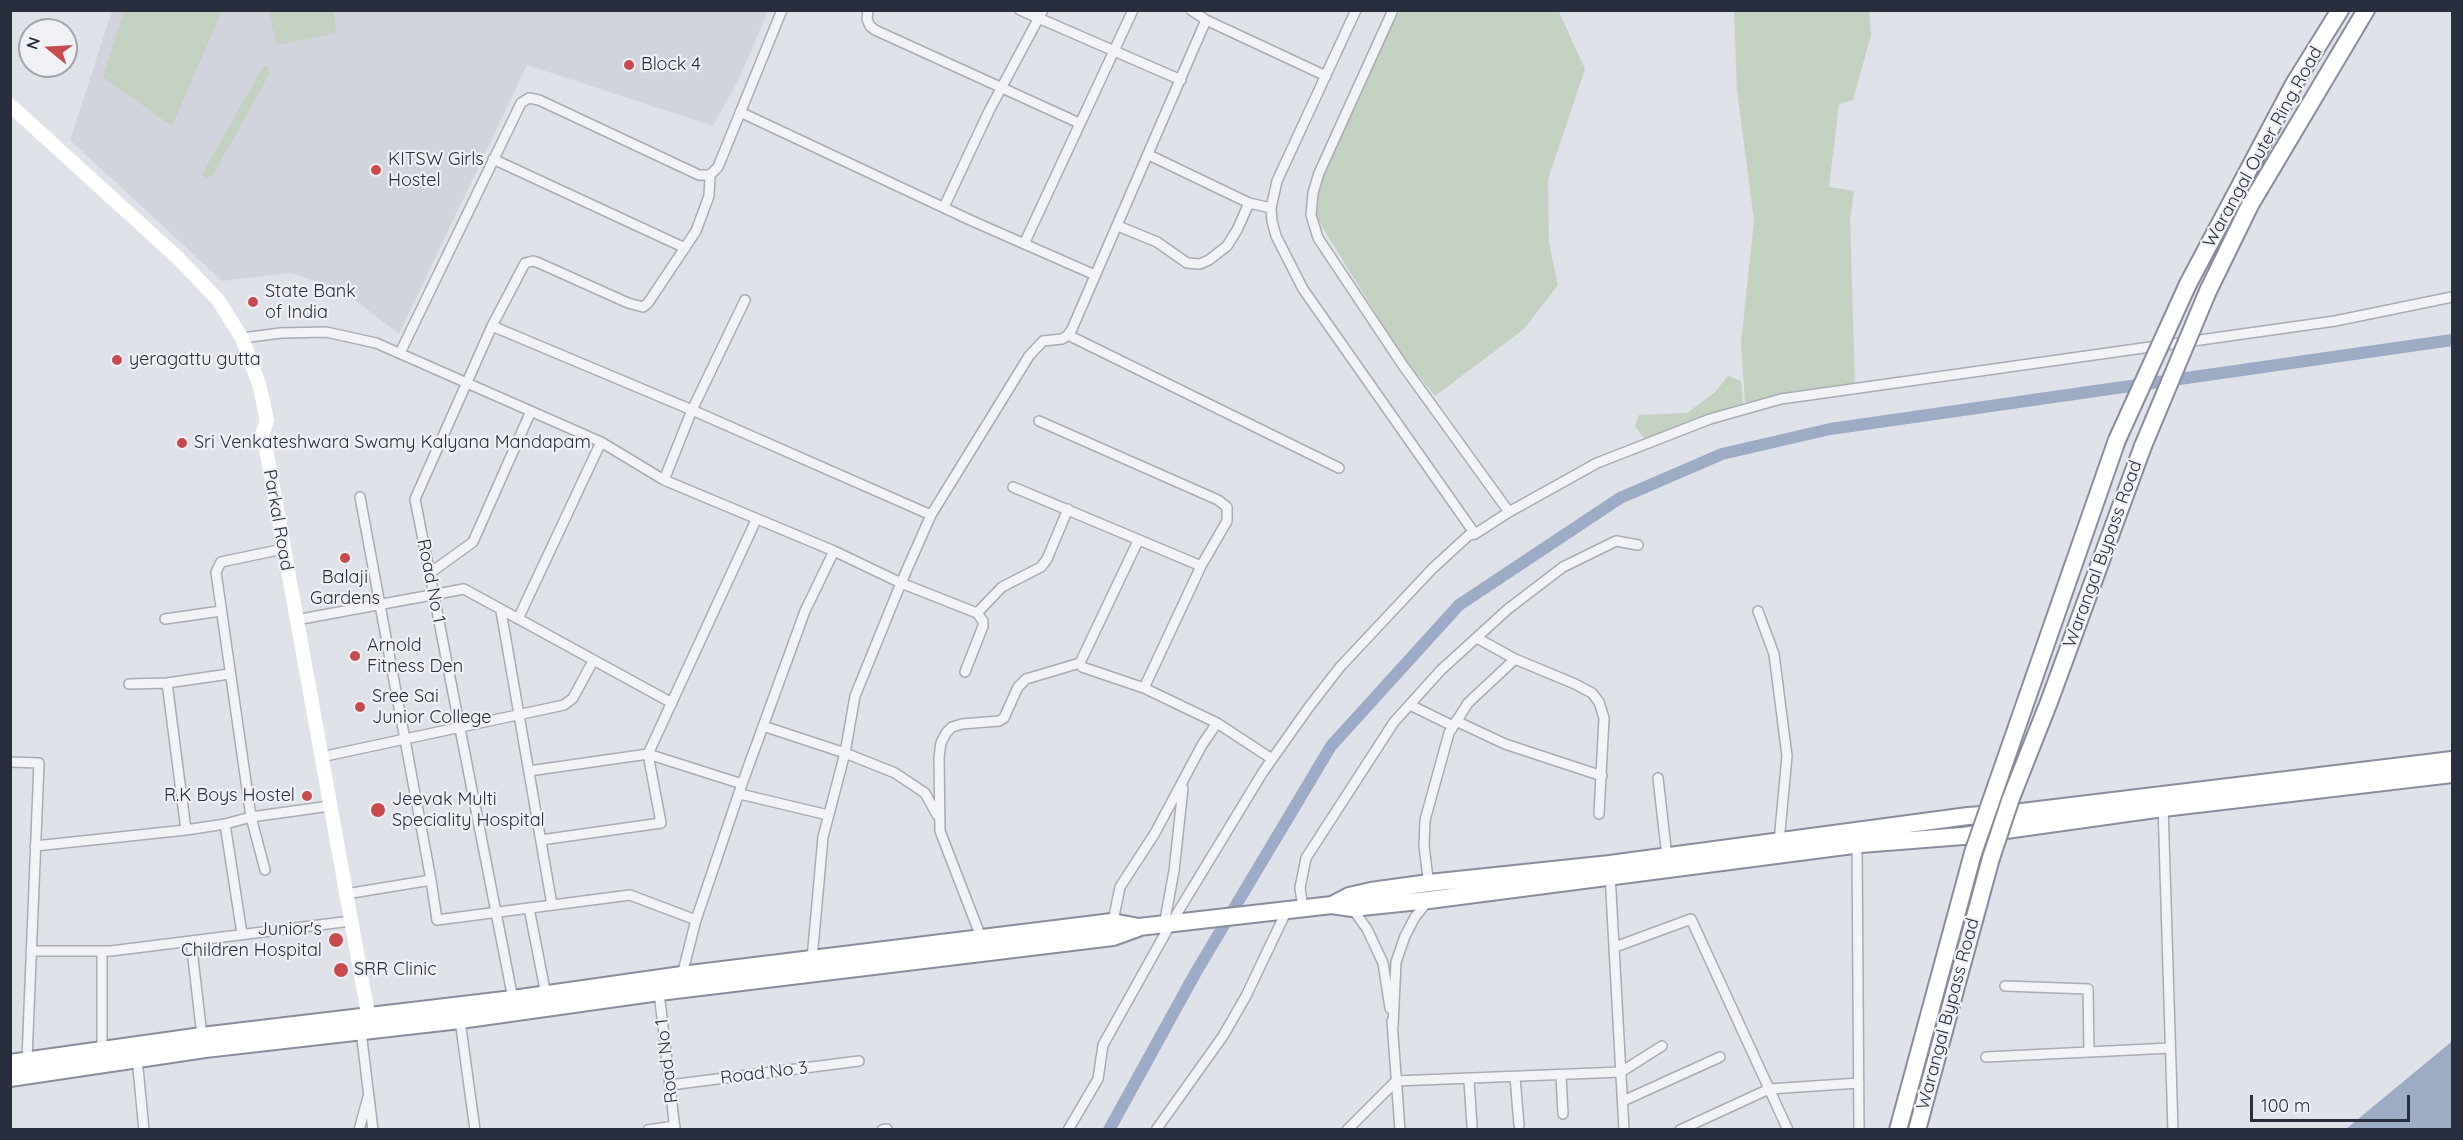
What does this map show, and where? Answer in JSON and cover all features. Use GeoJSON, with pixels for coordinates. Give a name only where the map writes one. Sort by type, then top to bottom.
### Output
{"type":"FeatureCollection","features":[{"type":"Feature","properties":{"kind":"highway","name":"Warangal Outer Ring Road"},"geometry":{"type":"LineString","coordinates":[[2188,284],[2294,84],[2340,10]]}},
{"type":"Feature","properties":{"kind":"highway","name":"Warangal Bypass Road"},"geometry":{"type":"LineString","coordinates":[[1917,1130],[1991,858],[2011,798],[2049,702],[2143,446],[2208,291],[2250,205],[2366,10]]}},
{"type":"Feature","properties":{"kind":"highway","name":"Warangal Bypass Road"},"geometry":{"type":"LineString","coordinates":[[1898,1130],[1973,853],[2117,440],[2188,284]]}},
{"type":"Feature","properties":{"kind":"highway"},"geometry":{"type":"LineString","coordinates":[[1332,904],[1352,908],[1429,892],[1610,870],[1857,844],[1963,837],[2162,802],[2452,760]]}},
{"type":"Feature","properties":{"kind":"highway"},"geometry":{"type":"LineString","coordinates":[[1610,870],[1667,857],[1968,816],[2162,802],[2452,774]]}},
{"type":"Feature","properties":{"kind":"highway"},"geometry":{"type":"LineString","coordinates":[[10,1078],[367,1026],[513,999],[682,975],[981,937],[1139,927],[1295,909],[1332,904],[1349,896],[1371,891],[1429,892]]}},
{"type":"Feature","properties":{"kind":"highway"},"geometry":{"type":"LineString","coordinates":[[19,1061],[202,1036],[460,1020],[1112,929]]}},
{"type":"Feature","properties":{"kind":"street"},"geometry":{"type":"LineString","coordinates":[[400,353],[517,108],[525,100],[533,98],[699,175],[710,175],[718,167],[782,10]]}},
{"type":"Feature","properties":{"kind":"street"},"geometry":{"type":"LineString","coordinates":[[868,10],[867,19],[875,30],[1079,123]]}},
{"type":"Feature","properties":{"kind":"street"},"geometry":{"type":"LineString","coordinates":[[1020,10],[1041,15],[1114,52],[1181,80]]}},
{"type":"Feature","properties":{"kind":"street"},"geometry":{"type":"LineString","coordinates":[[1024,244],[1133,10]]}},
{"type":"Feature","properties":{"kind":"street"},"geometry":{"type":"LineString","coordinates":[[1191,10],[1206,20],[1326,76]]}},
{"type":"Feature","properties":{"kind":"street"},"geometry":{"type":"LineString","coordinates":[[1356,10],[1277,181],[1271,208],[1276,236],[1303,289],[1475,534]]}},
{"type":"Feature","properties":{"kind":"street"},"geometry":{"type":"LineString","coordinates":[[1393,10],[1319,173],[1312,193],[1311,215],[1318,238],[1402,364],[1509,512]]}},
{"type":"Feature","properties":{"kind":"street"},"geometry":{"type":"LineString","coordinates":[[944,207],[1001,87],[1041,15]]}},
{"type":"Feature","properties":{"kind":"street"},"geometry":{"type":"LineString","coordinates":[[812,959],[823,837],[845,753],[855,696],[901,583],[931,515],[1038,345],[1048,339],[1062,339],[1068,335],[1149,155],[1206,20]]}},
{"type":"Feature","properties":{"kind":"street","name":"Parkal Road"},"geometry":{"type":"LineString","coordinates":[[10,105],[179,259],[218,300],[242,338],[259,384],[267,420],[263,432],[283,549],[351,921],[367,1026],[369,1093],[373,1130]]}},
{"type":"Feature","properties":{"kind":"street"},"geometry":{"type":"LineString","coordinates":[[740,112],[1095,275]]}},
{"type":"Feature","properties":{"kind":"street"},"geometry":{"type":"LineString","coordinates":[[1149,155],[1249,203],[1271,208]]}},
{"type":"Feature","properties":{"kind":"street"},"geometry":{"type":"LineString","coordinates":[[493,159],[685,248],[704,215],[711,191],[710,175]]}},
{"type":"Feature","properties":{"kind":"street"},"geometry":{"type":"LineString","coordinates":[[1118,225],[1157,242],[1187,264],[1200,264],[1227,246],[1249,203]]}},
{"type":"Feature","properties":{"kind":"street","name":"Road No 1"},"geometry":{"type":"LineString","coordinates":[[513,999],[415,499],[492,326],[521,268],[529,261],[539,263],[636,306],[643,306],[648,303],[685,248]]}},
{"type":"Feature","properties":{"kind":"street"},"geometry":{"type":"LineString","coordinates":[[1068,1130],[1098,1079],[1103,1045],[1170,924],[1272,759],[1340,667],[1432,569],[1469,535],[1475,534],[1509,512],[1597,464],[1710,419],[1780,399],[2335,321],[2452,297]]}},
{"type":"Feature","properties":{"kind":"street"},"geometry":{"type":"LineString","coordinates":[[664,480],[692,410],[745,300]]}},
{"type":"Feature","properties":{"kind":"street"},"geometry":{"type":"LineString","coordinates":[[492,326],[692,410],[931,515]]}},
{"type":"Feature","properties":{"kind":"street"},"geometry":{"type":"LineString","coordinates":[[242,338],[281,333],[326,332],[350,336],[400,353],[602,442],[664,480],[834,551],[901,583],[977,613],[983,621],[983,626],[965,672]]}},
{"type":"Feature","properties":{"kind":"street"},"geometry":{"type":"LineString","coordinates":[[1068,335],[1339,468]]}},
{"type":"Feature","properties":{"kind":"street"},"geometry":{"type":"LineString","coordinates":[[430,573],[472,542],[531,411]]}},
{"type":"Feature","properties":{"kind":"street"},"geometry":{"type":"LineString","coordinates":[[1039,421],[1224,504],[1228,513],[1227,521],[1201,566],[1144,688]]}},
{"type":"Feature","properties":{"kind":"street"},"geometry":{"type":"LineString","coordinates":[[518,619],[602,442]]}},
{"type":"Feature","properties":{"kind":"street"},"geometry":{"type":"LineString","coordinates":[[1013,487],[1201,566]]}},
{"type":"Feature","properties":{"kind":"street"},"geometry":{"type":"LineString","coordinates":[[360,497],[437,920],[630,895],[696,920]]}},
{"type":"Feature","properties":{"kind":"street"},"geometry":{"type":"LineString","coordinates":[[977,613],[1002,587],[1041,567],[1068,509]]}},
{"type":"Feature","properties":{"kind":"street"},"geometry":{"type":"LineString","coordinates":[[541,840],[661,823],[648,754],[756,520]]}},
{"type":"Feature","properties":{"kind":"street"},"geometry":{"type":"LineString","coordinates":[[981,937],[944,842],[939,820],[941,743],[952,727],[999,721],[1008,712],[1018,687],[1026,679],[1080,663],[1138,541]]}},
{"type":"Feature","properties":{"kind":"street"},"geometry":{"type":"LineString","coordinates":[[1156,1130],[1223,1036],[1295,909],[1306,858],[1394,722],[1441,670],[1508,609],[1563,567],[1616,541],[1638,546]]}},
{"type":"Feature","properties":{"kind":"street"},"geometry":{"type":"LineString","coordinates":[[265,870],[251,817],[216,572],[221,562],[283,549]]}},
{"type":"Feature","properties":{"kind":"street"},"geometry":{"type":"LineString","coordinates":[[682,975],[696,920],[742,784],[805,611],[834,551]]}},
{"type":"Feature","properties":{"kind":"street"},"geometry":{"type":"LineString","coordinates":[[296,620],[464,590],[672,703]]}},
{"type":"Feature","properties":{"kind":"street"},"geometry":{"type":"LineString","coordinates":[[165,619],[221,611]]}},
{"type":"Feature","properties":{"kind":"street"},"geometry":{"type":"LineString","coordinates":[[501,611],[552,905]]}},
{"type":"Feature","properties":{"kind":"street"},"geometry":{"type":"LineString","coordinates":[[1758,611],[1774,654],[1787,756],[1779,842]]}},
{"type":"Feature","properties":{"kind":"street"},"geometry":{"type":"LineString","coordinates":[[1477,638],[1515,659],[1575,684],[1592,693],[1599,702],[1604,718],[1599,814]]}},
{"type":"Feature","properties":{"kind":"street"},"geometry":{"type":"LineString","coordinates":[[1392,1026],[1396,962],[1405,936],[1429,892],[1424,846],[1425,820],[1449,733],[1468,703],[1515,659]]}},
{"type":"Feature","properties":{"kind":"street"},"geometry":{"type":"LineString","coordinates":[[321,757],[564,705],[573,698],[593,661]]}},
{"type":"Feature","properties":{"kind":"street"},"geometry":{"type":"LineString","coordinates":[[1080,663],[1082,667],[1096,673],[1144,688],[1196,711],[1272,759]]}},
{"type":"Feature","properties":{"kind":"street"},"geometry":{"type":"LineString","coordinates":[[129,684],[166,683],[229,674]]}},
{"type":"Feature","properties":{"kind":"street"},"geometry":{"type":"LineString","coordinates":[[166,683],[186,830]]}},
{"type":"Feature","properties":{"kind":"street"},"geometry":{"type":"LineString","coordinates":[[1410,705],[1505,744],[1602,776]]}},
{"type":"Feature","properties":{"kind":"street"},"geometry":{"type":"LineString","coordinates":[[1112,929],[1119,887],[1155,834],[1202,745],[1217,723]]}},
{"type":"Feature","properties":{"kind":"street"},"geometry":{"type":"LineString","coordinates":[[763,726],[845,753],[895,773],[925,793],[939,820]]}},
{"type":"Feature","properties":{"kind":"street"},"geometry":{"type":"LineString","coordinates":[[529,771],[648,754],[742,784]]}},
{"type":"Feature","properties":{"kind":"street"},"geometry":{"type":"LineString","coordinates":[[10,762],[39,763],[31,951],[19,1061]]}},
{"type":"Feature","properties":{"kind":"street"},"geometry":{"type":"LineString","coordinates":[[1658,778],[1667,857]]}},
{"type":"Feature","properties":{"kind":"street"},"geometry":{"type":"LineString","coordinates":[[1170,924],[1183,782]]}},
{"type":"Feature","properties":{"kind":"street"},"geometry":{"type":"LineString","coordinates":[[740,794],[828,815]]}},
{"type":"Feature","properties":{"kind":"street"},"geometry":{"type":"LineString","coordinates":[[2162,802],[2174,1130]]}},
{"type":"Feature","properties":{"kind":"street"},"geometry":{"type":"LineString","coordinates":[[35,846],[186,830],[251,817],[330,806]]}},
{"type":"Feature","properties":{"kind":"street"},"geometry":{"type":"LineString","coordinates":[[225,824],[242,934]]}},
{"type":"Feature","properties":{"kind":"street"},"geometry":{"type":"LineString","coordinates":[[1857,844],[1859,1130]]}},
{"type":"Feature","properties":{"kind":"street"},"geometry":{"type":"LineString","coordinates":[[1610,870],[1624,1130]]}},
{"type":"Feature","properties":{"kind":"street"},"geometry":{"type":"LineString","coordinates":[[346,894],[431,880]]}},
{"type":"Feature","properties":{"kind":"street"},"geometry":{"type":"LineString","coordinates":[[529,908],[546,995]]}},
{"type":"Feature","properties":{"kind":"street"},"geometry":{"type":"LineString","coordinates":[[1352,908],[1367,929],[1383,963],[1392,1026],[1400,1130]]}},
{"type":"Feature","properties":{"kind":"street"},"geometry":{"type":"LineString","coordinates":[[1615,947],[1691,919],[1788,1130]]}},
{"type":"Feature","properties":{"kind":"street"},"geometry":{"type":"LineString","coordinates":[[31,951],[102,951],[351,921]]}},
{"type":"Feature","properties":{"kind":"street"},"geometry":{"type":"LineString","coordinates":[[191,941],[202,1036]]}},
{"type":"Feature","properties":{"kind":"street"},"geometry":{"type":"LineString","coordinates":[[102,951],[102,1049]]}},
{"type":"Feature","properties":{"kind":"street"},"geometry":{"type":"LineString","coordinates":[[2005,986],[2088,989],[2089,1052]]}},
{"type":"Feature","properties":{"kind":"street","name":"Road No 1"},"geometry":{"type":"LineString","coordinates":[[659,992],[675,1128]]}},
{"type":"Feature","properties":{"kind":"street"},"geometry":{"type":"LineString","coordinates":[[460,1020],[475,1130]]}},
{"type":"Feature","properties":{"kind":"street"},"geometry":{"type":"LineString","coordinates":[[1347,1130],[1396,1081],[1469,1080],[1622,1072],[1662,1046]]}},
{"type":"Feature","properties":{"kind":"street"},"geometry":{"type":"LineString","coordinates":[[1986,1057],[2170,1048]]}},
{"type":"Feature","properties":{"kind":"street"},"geometry":{"type":"LineString","coordinates":[[1623,1101],[1720,1057]]}},
{"type":"Feature","properties":{"kind":"street"},"geometry":{"type":"LineString","coordinates":[[137,1058],[144,1130]]}},
{"type":"Feature","properties":{"kind":"street","name":"Road No 3"},"geometry":{"type":"LineString","coordinates":[[670,1085],[859,1061]]}},
{"type":"Feature","properties":{"kind":"street"},"geometry":{"type":"LineString","coordinates":[[1561,1075],[1563,1114]]}},
{"type":"Feature","properties":{"kind":"street"},"geometry":{"type":"LineString","coordinates":[[1515,1077],[1520,1125]]}},
{"type":"Feature","properties":{"kind":"street"},"geometry":{"type":"LineString","coordinates":[[1469,1080],[1472,1126]]}},
{"type":"Feature","properties":{"kind":"street"},"geometry":{"type":"LineString","coordinates":[[1680,1130],[1769,1089],[1859,1083]]}},
{"type":"Feature","properties":{"kind":"street"},"geometry":{"type":"LineString","coordinates":[[359,1130],[369,1093]]}},
{"type":"Feature","properties":{"kind":"street"},"geometry":{"type":"LineString","coordinates":[[648,1130],[675,1128]]}},
{"type":"Feature","properties":{"kind":"shaded area"},"geometry":{"type":"Polygon","coordinates":[[[112,11],[768,11],[740,77],[713,126],[527,65],[399,334],[342,290],[291,273],[222,281],[70,140],[112,11]]]}},
{"type":"Feature","properties":{"kind":"green space"},"geometry":{"type":"Polygon","coordinates":[[[1555,10],[1559,12],[1585,69],[1548,179],[1549,243],[1558,285],[1524,329],[1435,396],[1400,353],[1310,207],[1379,39],[1400,11],[1555,10]]]}},
{"type":"Feature","properties":{"kind":"green space"},"geometry":{"type":"Polygon","coordinates":[[[124,11],[222,11],[172,126],[103,77],[124,11]]]}},
{"type":"Feature","properties":{"kind":"green space"},"geometry":{"type":"Polygon","coordinates":[[[268,11],[334,11],[336,33],[277,45],[268,11]]]}},
{"type":"Feature","properties":{"kind":"green space"},"geometry":{"type":"Polygon","coordinates":[[[1734,11],[1869,11],[1871,35],[1853,100],[1839,104],[1829,187],[1854,191],[1850,219],[1855,386],[1745,402],[1741,343],[1754,221],[1737,90],[1734,11]]]}},
{"type":"Feature","properties":{"kind":"green space"},"geometry":{"type":"Polygon","coordinates":[[[264,65],[269,68],[269,75],[213,175],[206,179],[203,176],[205,169],[264,65]]]}},
{"type":"Feature","properties":{"kind":"green space"},"geometry":{"type":"Polygon","coordinates":[[[1728,376],[1741,381],[1743,403],[1645,440],[1635,426],[1639,415],[1687,413],[1715,392],[1728,376]]]}},
{"type":"Feature","properties":{"kind":"water"},"geometry":{"type":"Polygon","coordinates":[[[2452,1042],[2452,1129],[2346,1129],[2450,1043],[2452,1042]]]}},
{"type":"Feature","properties":{"kind":"waterway"},"geometry":{"type":"LineString","coordinates":[[1109,1130],[1196,972],[1331,746],[1459,605],[1620,498],[1722,454],[1830,429],[2452,340]]}},
{"type":"Feature","properties":{"kind":"place","name":"Block 4"},"geometry":{"type":"Point","coordinates":[629,65]}},
{"type":"Feature","properties":{"kind":"place","name":"KITSW Girls Hostel"},"geometry":{"type":"Point","coordinates":[376,170]}},
{"type":"Feature","properties":{"kind":"place","name":"State Bank of India"},"geometry":{"type":"Point","coordinates":[253,302]}},
{"type":"Feature","properties":{"kind":"place","name":"yeragattu gutta"},"geometry":{"type":"Point","coordinates":[117,360]}},
{"type":"Feature","properties":{"kind":"place","name":"Sri Venkateshwara Swamy Kalyana Mandapam"},"geometry":{"type":"Point","coordinates":[182,443]}},
{"type":"Feature","properties":{"kind":"place","name":"Balaji Gardens"},"geometry":{"type":"Point","coordinates":[345,558]}},
{"type":"Feature","properties":{"kind":"place","name":"Arnold Fitness Den"},"geometry":{"type":"Point","coordinates":[355,656]}},
{"type":"Feature","properties":{"kind":"place","name":"Sree Sai Junior College"},"geometry":{"type":"Point","coordinates":[360,707]}},
{"type":"Feature","properties":{"kind":"place","name":"R.K Boys Hostel"},"geometry":{"type":"Point","coordinates":[307,796]}},
{"type":"Feature","properties":{"kind":"place","name":"Jeevak Multi Speciality Hospital"},"geometry":{"type":"Point","coordinates":[378,810]}},
{"type":"Feature","properties":{"kind":"place","name":"Junior's Children Hospital"},"geometry":{"type":"Point","coordinates":[336,940]}},
{"type":"Feature","properties":{"kind":"place","name":"SRR Clinic"},"geometry":{"type":"Point","coordinates":[341,970]}}]}
